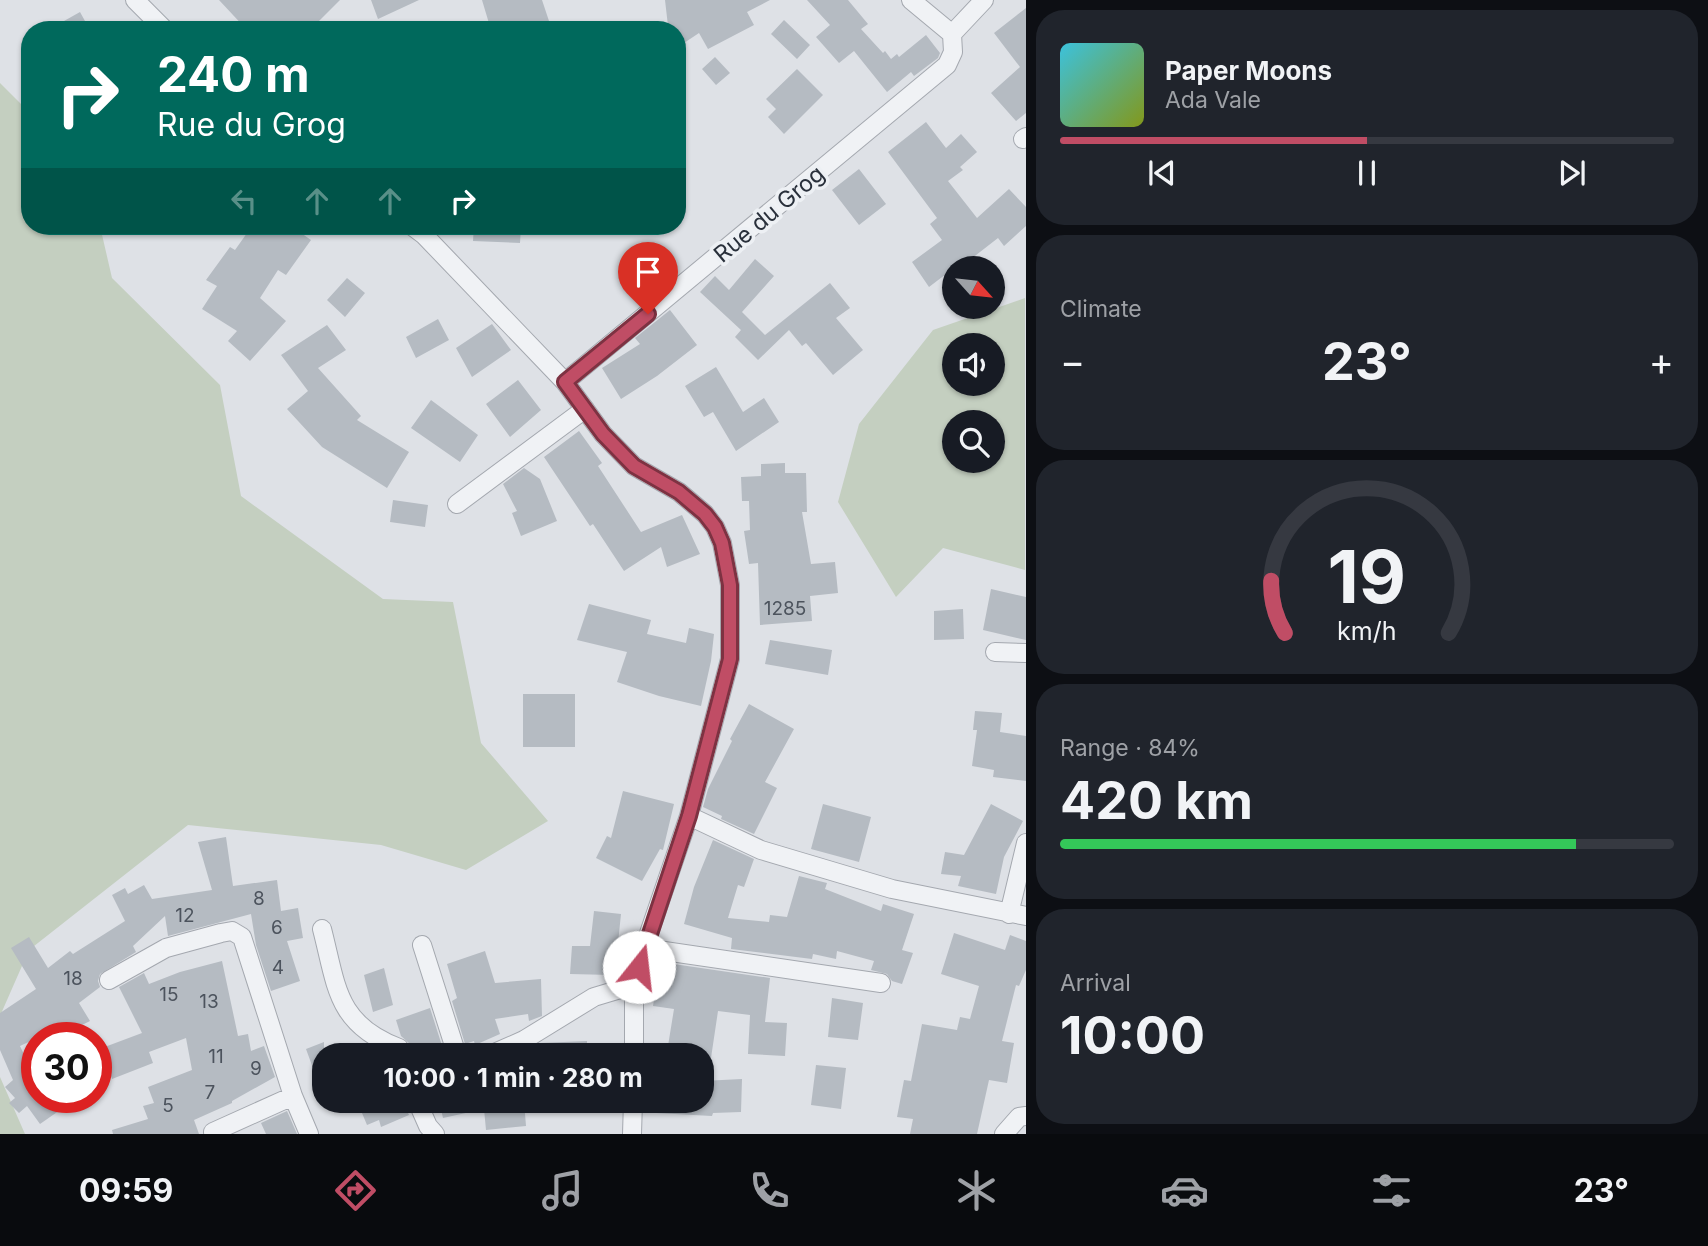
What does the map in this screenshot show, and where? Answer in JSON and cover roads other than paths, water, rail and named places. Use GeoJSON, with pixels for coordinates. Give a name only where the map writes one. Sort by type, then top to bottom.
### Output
{"type":"FeatureCollection","features":[{"type":"Feature","properties":{"kind":"street"},"geometry":{"type":"LineString","coordinates":[[135,0],[156,21]]}},
{"type":"Feature","properties":{"kind":"street"},"geometry":{"type":"LineString","coordinates":[[911,0],[952,34],[984,0]]}},
{"type":"Feature","properties":{"kind":"street","name":"Rue du Grog"},"geometry":{"type":"LineString","coordinates":[[565,382],[947,65],[953,52],[952,34]]}},
{"type":"Feature","properties":{"kind":"street"},"geometry":{"type":"LineString","coordinates":[[424,235],[565,382],[603,434],[634,466],[679,492],[705,514],[722,543],[730,585],[730,659],[689,816],[634,985],[634,1043]]}},
{"type":"Feature","properties":{"kind":"street"},"geometry":{"type":"LineString","coordinates":[[457,504],[585,409]]}},
{"type":"Feature","properties":{"kind":"street"},"geometry":{"type":"LineString","coordinates":[[995,652],[1026,653]]}},
{"type":"Feature","properties":{"kind":"street"},"geometry":{"type":"LineString","coordinates":[[689,816],[761,850],[892,889],[1017,915],[1026,843]]}},
{"type":"Feature","properties":{"kind":"street"},"geometry":{"type":"LineString","coordinates":[[323,929],[340,999],[363,1030],[386,1043]]}},
{"type":"Feature","properties":{"kind":"street"},"geometry":{"type":"LineString","coordinates":[[109,980],[166,948],[232,931],[242,937],[293,1096],[309,1134]]}},
{"type":"Feature","properties":{"kind":"street"},"geometry":{"type":"LineString","coordinates":[[422,945],[453,1043]]}},
{"type":"Feature","properties":{"kind":"street"},"geometry":{"type":"LineString","coordinates":[[644,948],[881,983]]}},
{"type":"Feature","properties":{"kind":"street"},"geometry":{"type":"LineString","coordinates":[[517,1043],[594,997],[634,985]]}},
{"type":"Feature","properties":{"kind":"street"},"geometry":{"type":"LineString","coordinates":[[213,1132],[293,1096]]}},
{"type":"Feature","properties":{"kind":"street"},"geometry":{"type":"LineString","coordinates":[[422,1113],[435,1134]]}},
{"type":"Feature","properties":{"kind":"street"},"geometry":{"type":"LineString","coordinates":[[632,1134],[633,1113]]}},
{"type":"Feature","properties":{"kind":"street"},"geometry":{"type":"LineString","coordinates":[[1004,1134],[1018,1117],[1026,1116]]}}]}
